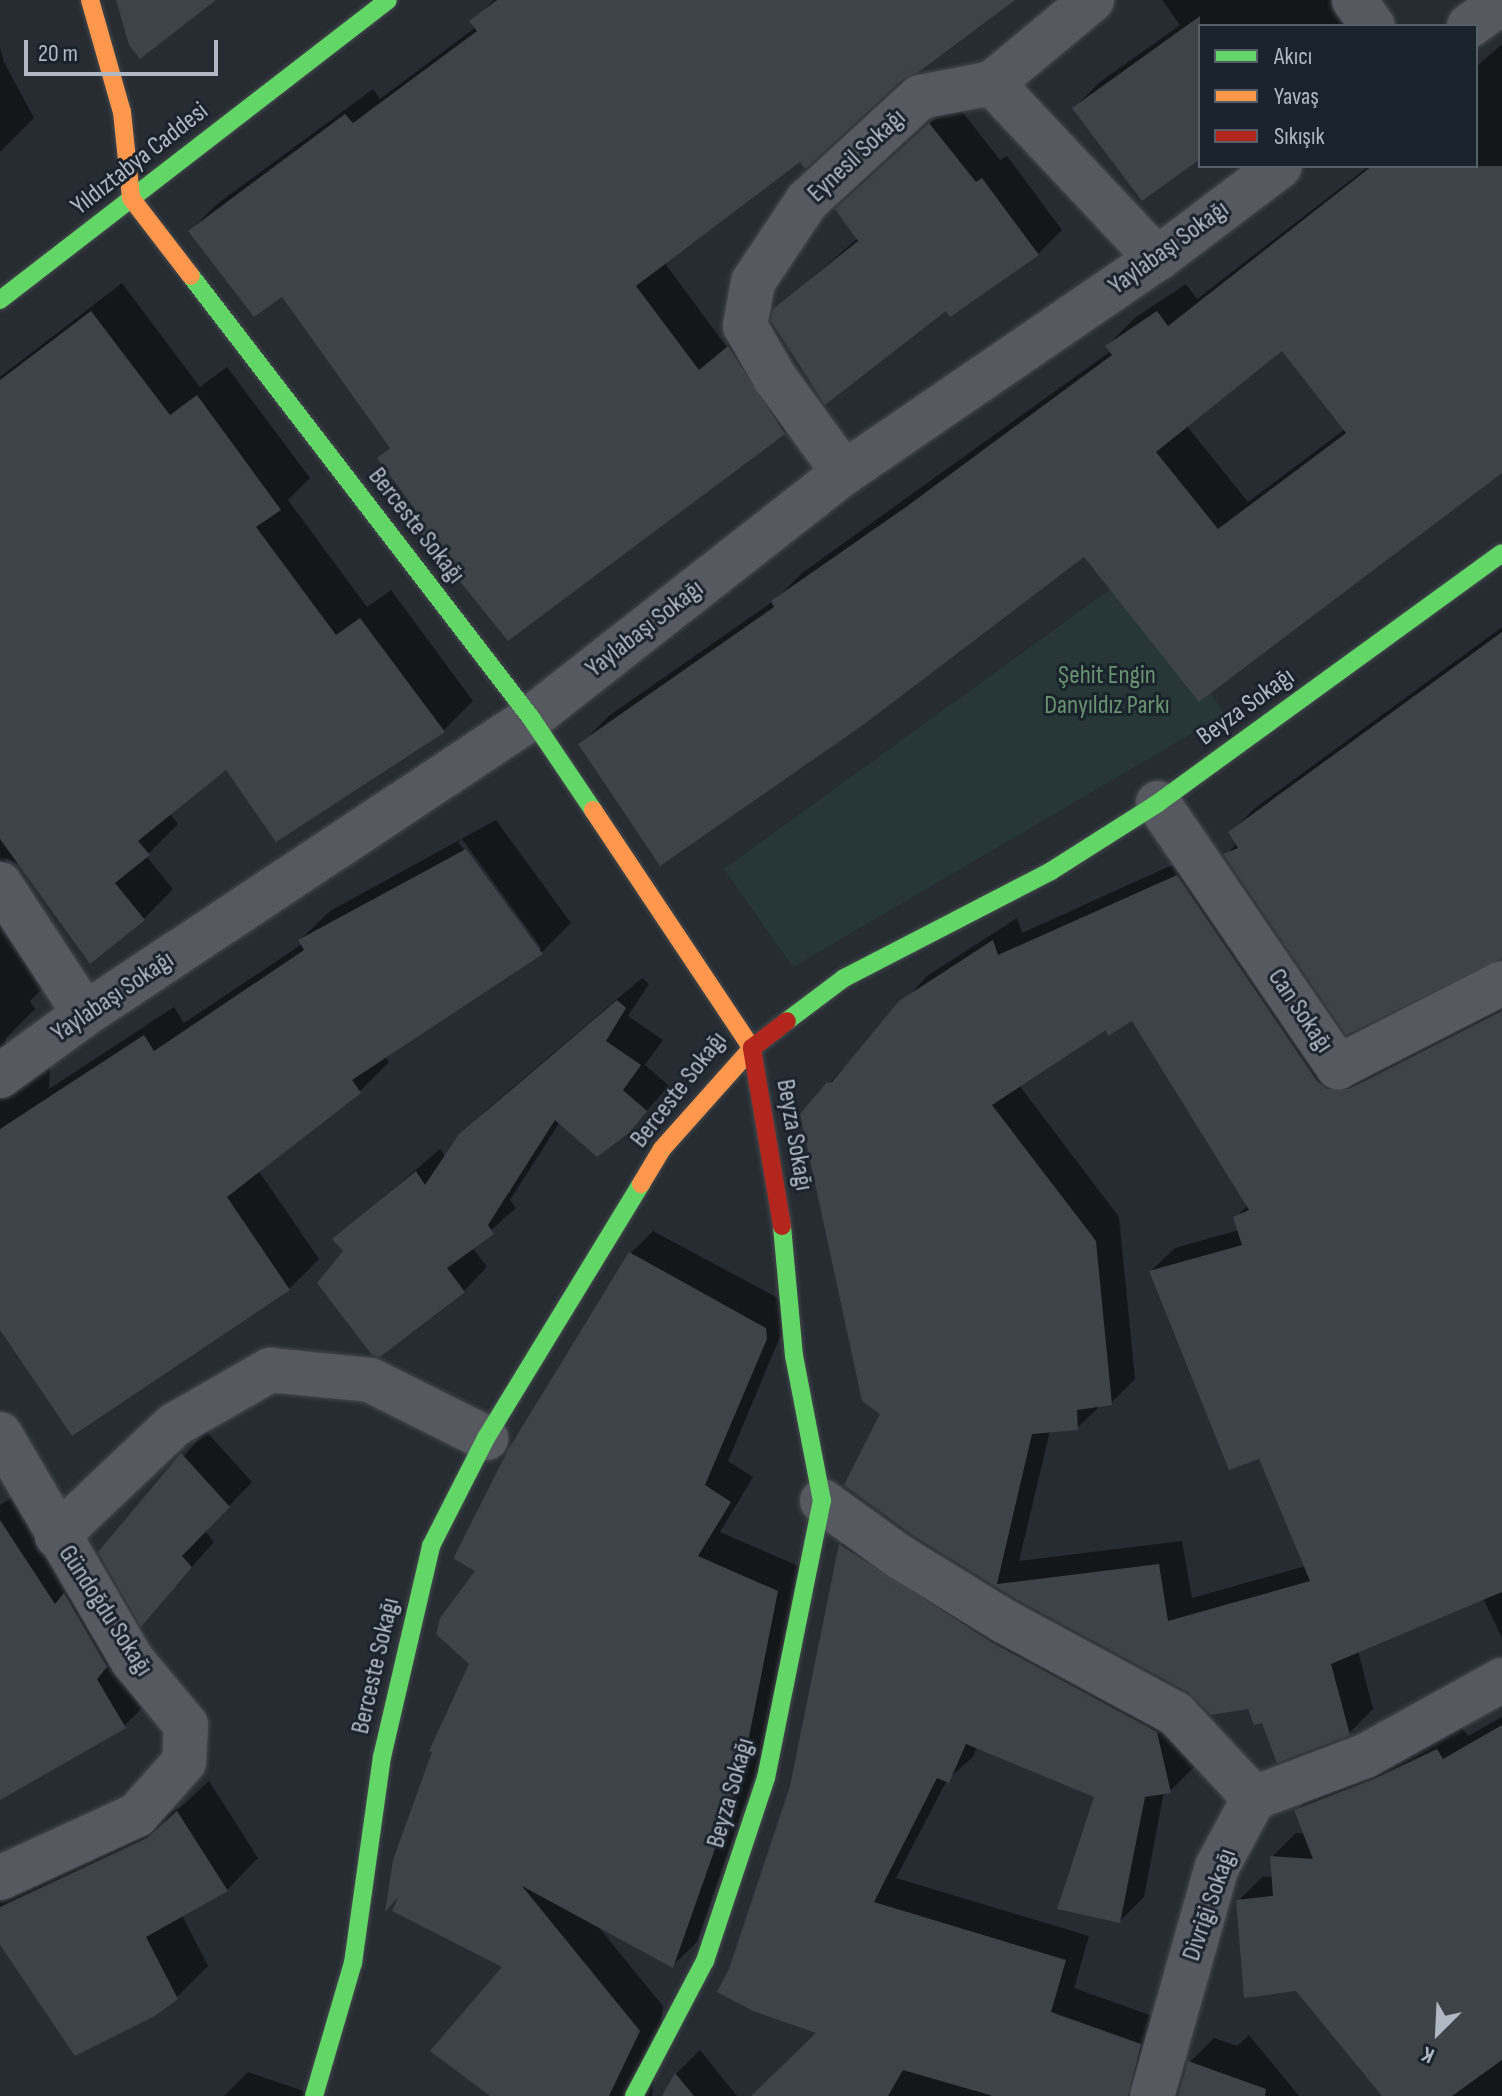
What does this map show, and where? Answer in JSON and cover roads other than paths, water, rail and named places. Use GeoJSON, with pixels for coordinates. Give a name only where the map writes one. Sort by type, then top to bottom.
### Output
{"type":"FeatureCollection","features":[{"type":"Feature","properties":{"kind":"street"},"geometry":{"type":"LineString","coordinates":[[90,0],[122,112],[131,198]]}},
{"type":"Feature","properties":{"kind":"street","name":"Yıldıztabya Caddesi"},"geometry":{"type":"LineString","coordinates":[[0,300],[388,0]]}},
{"type":"Feature","properties":{"kind":"street","name":"Eynesil Sokağı"},"geometry":{"type":"LineString","coordinates":[[844,473],[775,378],[745,326],[753,282],[807,201],[920,97],[992,83],[1092,0]]}},
{"type":"Feature","properties":{"kind":"street"},"geometry":{"type":"LineString","coordinates":[[1354,0],[1372,24]]}},
{"type":"Feature","properties":{"kind":"street"},"geometry":{"type":"LineString","coordinates":[[1472,24],[1502,2]]}},
{"type":"Feature","properties":{"kind":"street"},"geometry":{"type":"LineString","coordinates":[[992,83],[1157,259]]}},
{"type":"Feature","properties":{"kind":"street","name":"Yaylabaşı Sokağı"},"geometry":{"type":"LineString","coordinates":[[0,1076],[85,1014],[531,718],[844,473],[1157,259],[1277,168]]}},
{"type":"Feature","properties":{"kind":"street","name":"Berceste Sokağı"},"geometry":{"type":"LineString","coordinates":[[131,198],[531,718],[752,1048],[662,1149],[486,1438],[431,1546],[382,1757],[353,1963],[314,2096]]}},
{"type":"Feature","properties":{"kind":"street","name":"Beyza Sokağı"},"geometry":{"type":"LineString","coordinates":[[634,2096],[705,1961],[766,1778],[822,1501],[794,1356],[778,1188],[752,1048],[844,978],[1051,871],[1158,803],[1502,553]]}},
{"type":"Feature","properties":{"kind":"street","name":"Can Sokağı"},"geometry":{"type":"LineString","coordinates":[[1158,803],[1338,1067],[1502,983]]}},
{"type":"Feature","properties":{"kind":"street"},"geometry":{"type":"LineString","coordinates":[[0,884],[85,1014]]}},
{"type":"Feature","properties":{"kind":"street"},"geometry":{"type":"LineString","coordinates":[[57,1536],[174,1425],[270,1370],[370,1380],[486,1438]]}},
{"type":"Feature","properties":{"kind":"street","name":"Gündoğdu Sokağı"},"geometry":{"type":"LineString","coordinates":[[0,1434],[132,1660],[186,1725],[184,1762],[137,1815],[0,1878]]}},
{"type":"Feature","properties":{"kind":"street"},"geometry":{"type":"LineString","coordinates":[[822,1501],[900,1557],[1004,1621],[1176,1714],[1254,1798],[1365,1756],[1502,1680]]}},
{"type":"Feature","properties":{"kind":"street","name":"Divriği Sokağı"},"geometry":{"type":"LineString","coordinates":[[1152,2096],[1217,1867],[1254,1798]]}},
{"type":"Feature","properties":{"kind":"park label","name":"Şehit Engin Danyıldız Parkı"},"geometry":{"type":"Point","coordinates":[1107,691]}}]}
